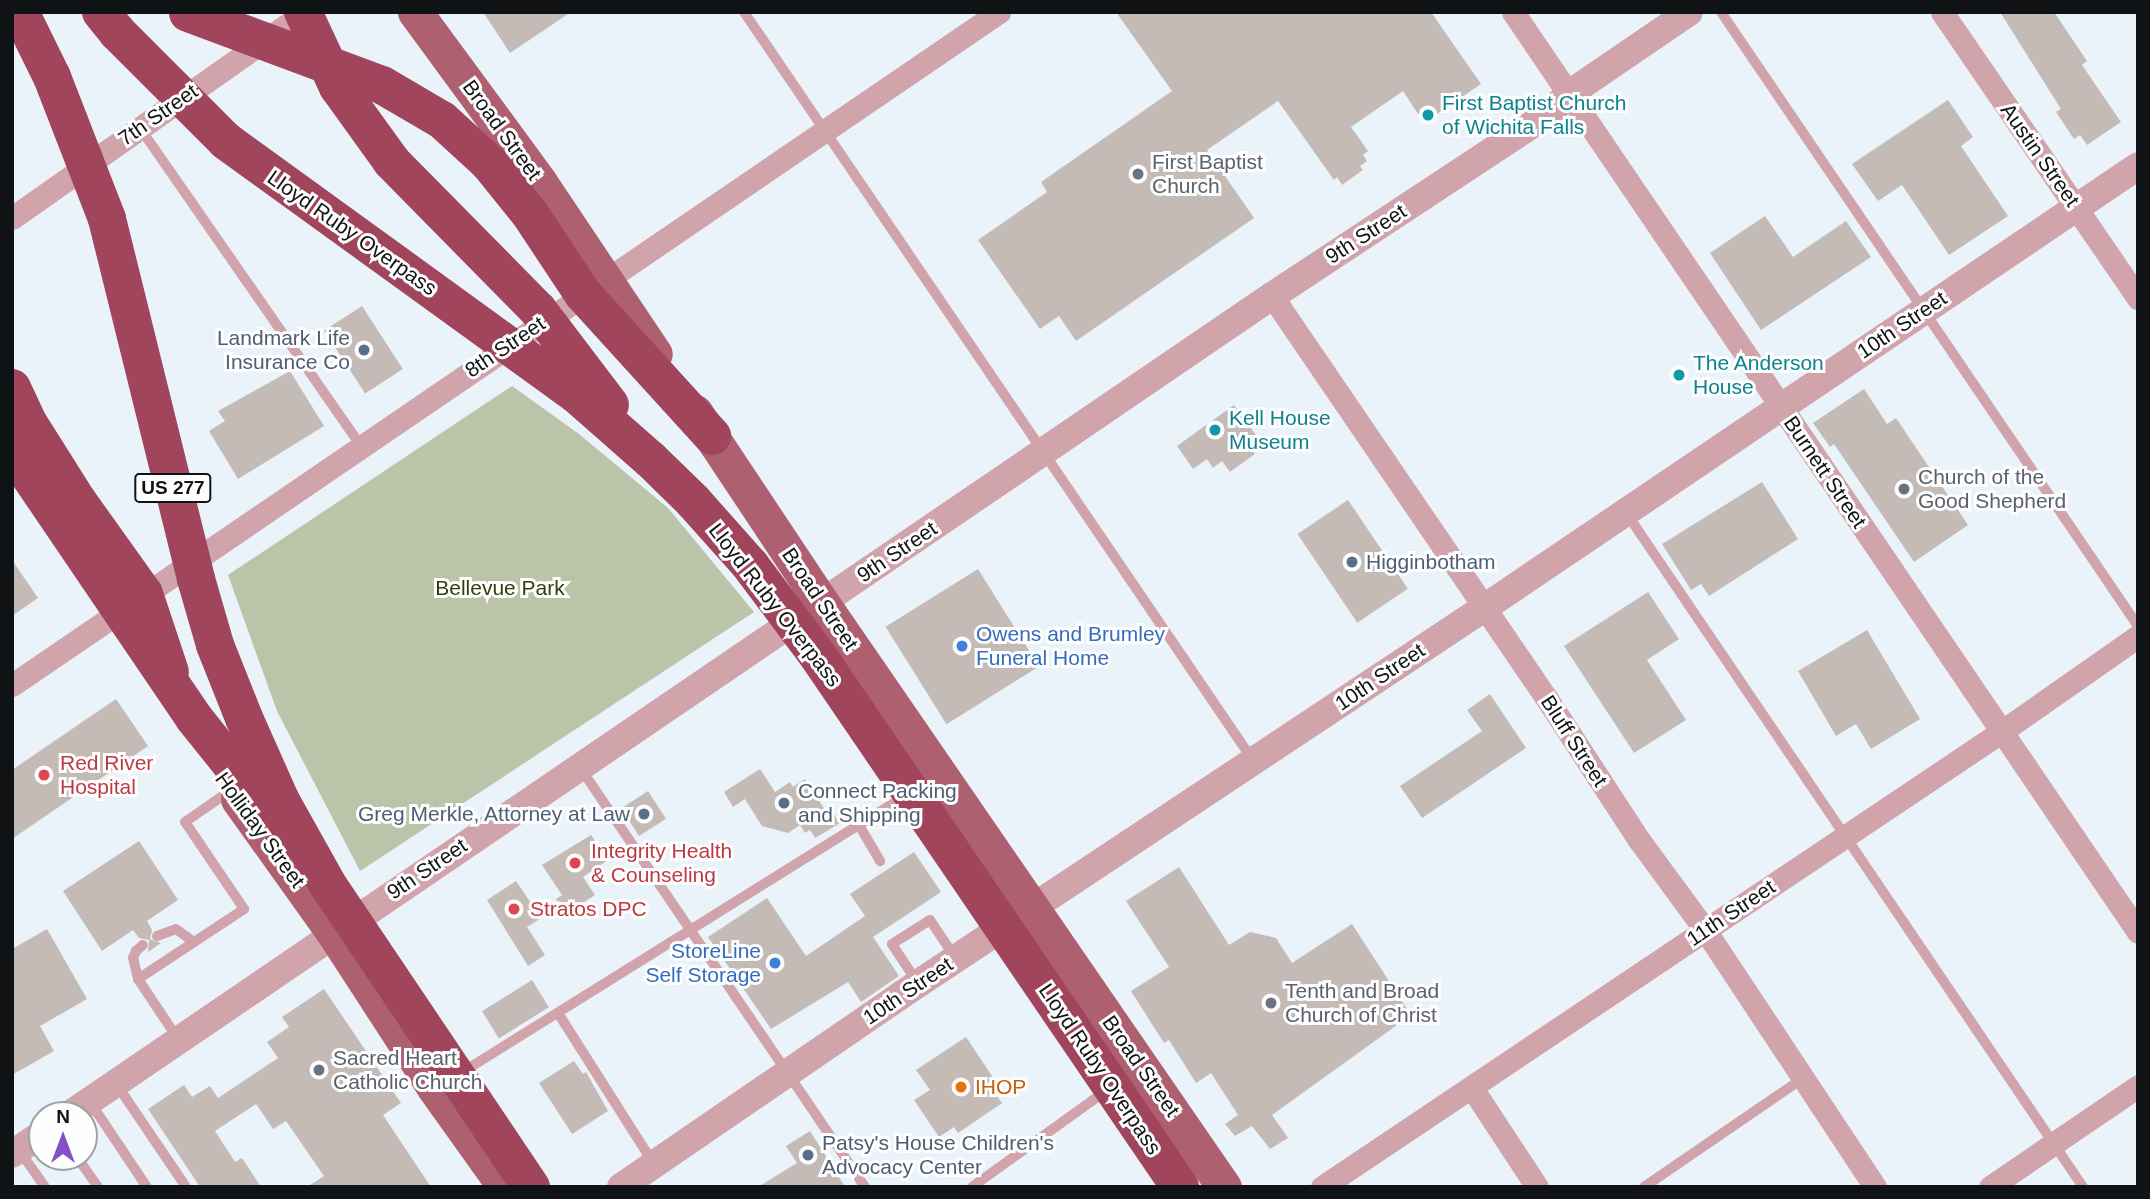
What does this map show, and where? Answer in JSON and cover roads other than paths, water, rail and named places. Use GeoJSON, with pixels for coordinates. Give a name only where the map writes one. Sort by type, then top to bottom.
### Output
{"type":"FeatureCollection","features":[{"type":"Feature","properties":{"kind":"highway","name":"US 277"},"geometry":{"type":"LineString","coordinates":[[20,12],[52,78],[107,219],[184,533],[215,645],[281,802],[328,885],[531,1187]]}},
{"type":"Feature","properties":{"kind":"highway"},"geometry":{"type":"LineString","coordinates":[[304,12],[338,87],[392,162],[538,310],[651,460]]}},
{"type":"Feature","properties":{"kind":"highway"},"geometry":{"type":"LineString","coordinates":[[188,13],[382,85],[442,120],[489,163],[594,287],[712,436]]}},
{"type":"Feature","properties":{"kind":"highway","name":"Lloyd Ruby Overpass"},"geometry":{"type":"LineString","coordinates":[[109,22],[226,141],[287,188],[503,340],[576,395],[651,460],[750,565],[818,656],[1180,1187]]}},
{"type":"Feature","properties":{"kind":"highway"},"geometry":{"type":"LineString","coordinates":[[12,388],[29,424],[77,500],[144,594],[191,733]]}},
{"type":"Feature","properties":{"kind":"highway"},"geometry":{"type":"LineString","coordinates":[[12,450],[194,718],[328,885]]}},
{"type":"Feature","properties":{"kind":"main road","name":"Broad Street"},"geometry":{"type":"LineString","coordinates":[[415,12],[539,181],[594,287]]}},
{"type":"Feature","properties":{"kind":"main road","name":"Broad Street"},"geometry":{"type":"LineString","coordinates":[[712,436],[822,603],[929,782],[1032,908],[1130,1074],[1224,1187]]}},
{"type":"Feature","properties":{"kind":"main road","name":"Holliday Street"},"geometry":{"type":"LineString","coordinates":[[12,475],[108,618],[333,932],[435,1089],[505,1187]]}},
{"type":"Feature","properties":{"kind":"street","name":"7th Street"},"geometry":{"type":"LineString","coordinates":[[12,218],[304,12]]}},
{"type":"Feature","properties":{"kind":"street","name":"8th Street"},"geometry":{"type":"LineString","coordinates":[[14,679],[144,594],[999,12]]}},
{"type":"Feature","properties":{"kind":"street","name":"Burnett Street"},"geometry":{"type":"LineString","coordinates":[[1513,12],[2138,933]]}},
{"type":"Feature","properties":{"kind":"street","name":"9th Street"},"geometry":{"type":"LineString","coordinates":[[89,1101],[333,932],[1272,296],[1547,115],[1569,94],[1689,12]]}},
{"type":"Feature","properties":{"kind":"street","name":"Austin Street"},"geometry":{"type":"LineString","coordinates":[[1942,12],[2138,298]]}},
{"type":"Feature","properties":{"kind":"street","name":"10th Street"},"geometry":{"type":"LineString","coordinates":[[621,1187],[918,984],[1484,608],[2138,166]]}},
{"type":"Feature","properties":{"kind":"street","name":"Bluff Street"},"geometry":{"type":"LineString","coordinates":[[1272,296],[1639,840],[1705,930],[1875,1187]]}},
{"type":"Feature","properties":{"kind":"street","name":"11th Street"},"geometry":{"type":"LineString","coordinates":[[1322,1187],[2001,732],[2138,636]]}},
{"type":"Feature","properties":{"kind":"street"},"geometry":{"type":"LineString","coordinates":[[1990,1187],[2138,1086]]}},
{"type":"Feature","properties":{"kind":"street"},"geometry":{"type":"LineString","coordinates":[[1472,1088],[1537,1187]]}},
{"type":"Feature","properties":{"kind":"lane"},"geometry":{"type":"LineString","coordinates":[[744,12],[1254,761]]}},
{"type":"Feature","properties":{"kind":"lane"},"geometry":{"type":"LineString","coordinates":[[1721,12],[2138,626]]}},
{"type":"Feature","properties":{"kind":"lane"},"geometry":{"type":"LineString","coordinates":[[140,128],[361,446]]}},
{"type":"Feature","properties":{"kind":"lane"},"geometry":{"type":"LineString","coordinates":[[1626,512],[2083,1187]]}},
{"type":"Feature","properties":{"kind":"lane"},"geometry":{"type":"LineString","coordinates":[[579,766],[864,1187]]}},
{"type":"Feature","properties":{"kind":"lane"},"geometry":{"type":"LineString","coordinates":[[435,1089],[929,782]]}},
{"type":"Feature","properties":{"kind":"lane"},"geometry":{"type":"LineString","coordinates":[[138,979],[244,909],[185,821],[231,790]]}},
{"type":"Feature","properties":{"kind":"lane"},"geometry":{"type":"LineString","coordinates":[[859,825],[880,861]]}},
{"type":"Feature","properties":{"kind":"lane"},"geometry":{"type":"LineString","coordinates":[[918,984],[892,944],[930,920],[956,959]]}},
{"type":"Feature","properties":{"kind":"lane"},"geometry":{"type":"LineString","coordinates":[[156,936],[176,929],[194,942]]}},
{"type":"Feature","properties":{"kind":"lane"},"geometry":{"type":"LineString","coordinates":[[143,945],[133,958],[138,979],[178,1040]]}},
{"type":"Feature","properties":{"kind":"lane"},"geometry":{"type":"LineString","coordinates":[[558,1013],[654,1164]]}},
{"type":"Feature","properties":{"kind":"lane"},"geometry":{"type":"LineString","coordinates":[[972,1187],[1130,1074]]}},
{"type":"Feature","properties":{"kind":"lane"},"geometry":{"type":"LineString","coordinates":[[1644,1187],[1802,1079]]}},
{"type":"Feature","properties":{"kind":"lane"},"geometry":{"type":"LineString","coordinates":[[115,1083],[186,1187]]}},
{"type":"Feature","properties":{"kind":"lane"},"geometry":{"type":"LineString","coordinates":[[98,1130],[147,1187]]}},
{"type":"Feature","properties":{"kind":"lane"},"geometry":{"type":"LineString","coordinates":[[15,1152],[45,1187]]}},
{"type":"Feature","properties":{"kind":"lane"},"geometry":{"type":"LineString","coordinates":[[87,1171],[98,1187]]}},
{"type":"Feature","properties":{"kind":"place","name":"First Baptist Church of Wichita Falls"},"geometry":{"type":"Point","coordinates":[1428,115]}},
{"type":"Feature","properties":{"kind":"place","name":"First Baptist Church"},"geometry":{"type":"Point","coordinates":[1138,174]}},
{"type":"Feature","properties":{"kind":"place","name":"Landmark Life Insurance Co"},"geometry":{"type":"Point","coordinates":[364,350]}},
{"type":"Feature","properties":{"kind":"place","name":"The Anderson House"},"geometry":{"type":"Point","coordinates":[1679,375]}},
{"type":"Feature","properties":{"kind":"place","name":"Kell House Museum"},"geometry":{"type":"Point","coordinates":[1215,430]}},
{"type":"Feature","properties":{"kind":"place","name":"Church of the Good Shepherd"},"geometry":{"type":"Point","coordinates":[1904,489]}},
{"type":"Feature","properties":{"kind":"place","name":"Higginbotham"},"geometry":{"type":"Point","coordinates":[1352,562]}},
{"type":"Feature","properties":{"kind":"place","name":"Owens and Brumley Funeral Home"},"geometry":{"type":"Point","coordinates":[962,646]}},
{"type":"Feature","properties":{"kind":"place","name":"Red River Hospital"},"geometry":{"type":"Point","coordinates":[44,775]}},
{"type":"Feature","properties":{"kind":"place","name":"Connect Packing and Shipping"},"geometry":{"type":"Point","coordinates":[784,803]}},
{"type":"Feature","properties":{"kind":"place","name":"Greg Merkle, Attorney at Law"},"geometry":{"type":"Point","coordinates":[644,814]}},
{"type":"Feature","properties":{"kind":"place","name":"Integrity Health & Counseling"},"geometry":{"type":"Point","coordinates":[575,863]}},
{"type":"Feature","properties":{"kind":"place","name":"Stratos DPC"},"geometry":{"type":"Point","coordinates":[514,909]}},
{"type":"Feature","properties":{"kind":"place","name":"StoreLine Self Storage"},"geometry":{"type":"Point","coordinates":[775,963]}},
{"type":"Feature","properties":{"kind":"place","name":"Tenth and Broad Church of Christ"},"geometry":{"type":"Point","coordinates":[1271,1003]}},
{"type":"Feature","properties":{"kind":"place","name":"Sacred Heart Catholic Church"},"geometry":{"type":"Point","coordinates":[319,1070]}},
{"type":"Feature","properties":{"kind":"place","name":"IHOP"},"geometry":{"type":"Point","coordinates":[961,1087]}},
{"type":"Feature","properties":{"kind":"place","name":"Patsy's House Children's Advocacy Center"},"geometry":{"type":"Point","coordinates":[808,1155]}},
{"type":"Feature","properties":{"kind":"park label","name":"Bellevue Park"},"geometry":{"type":"Point","coordinates":[500,588]}}]}
